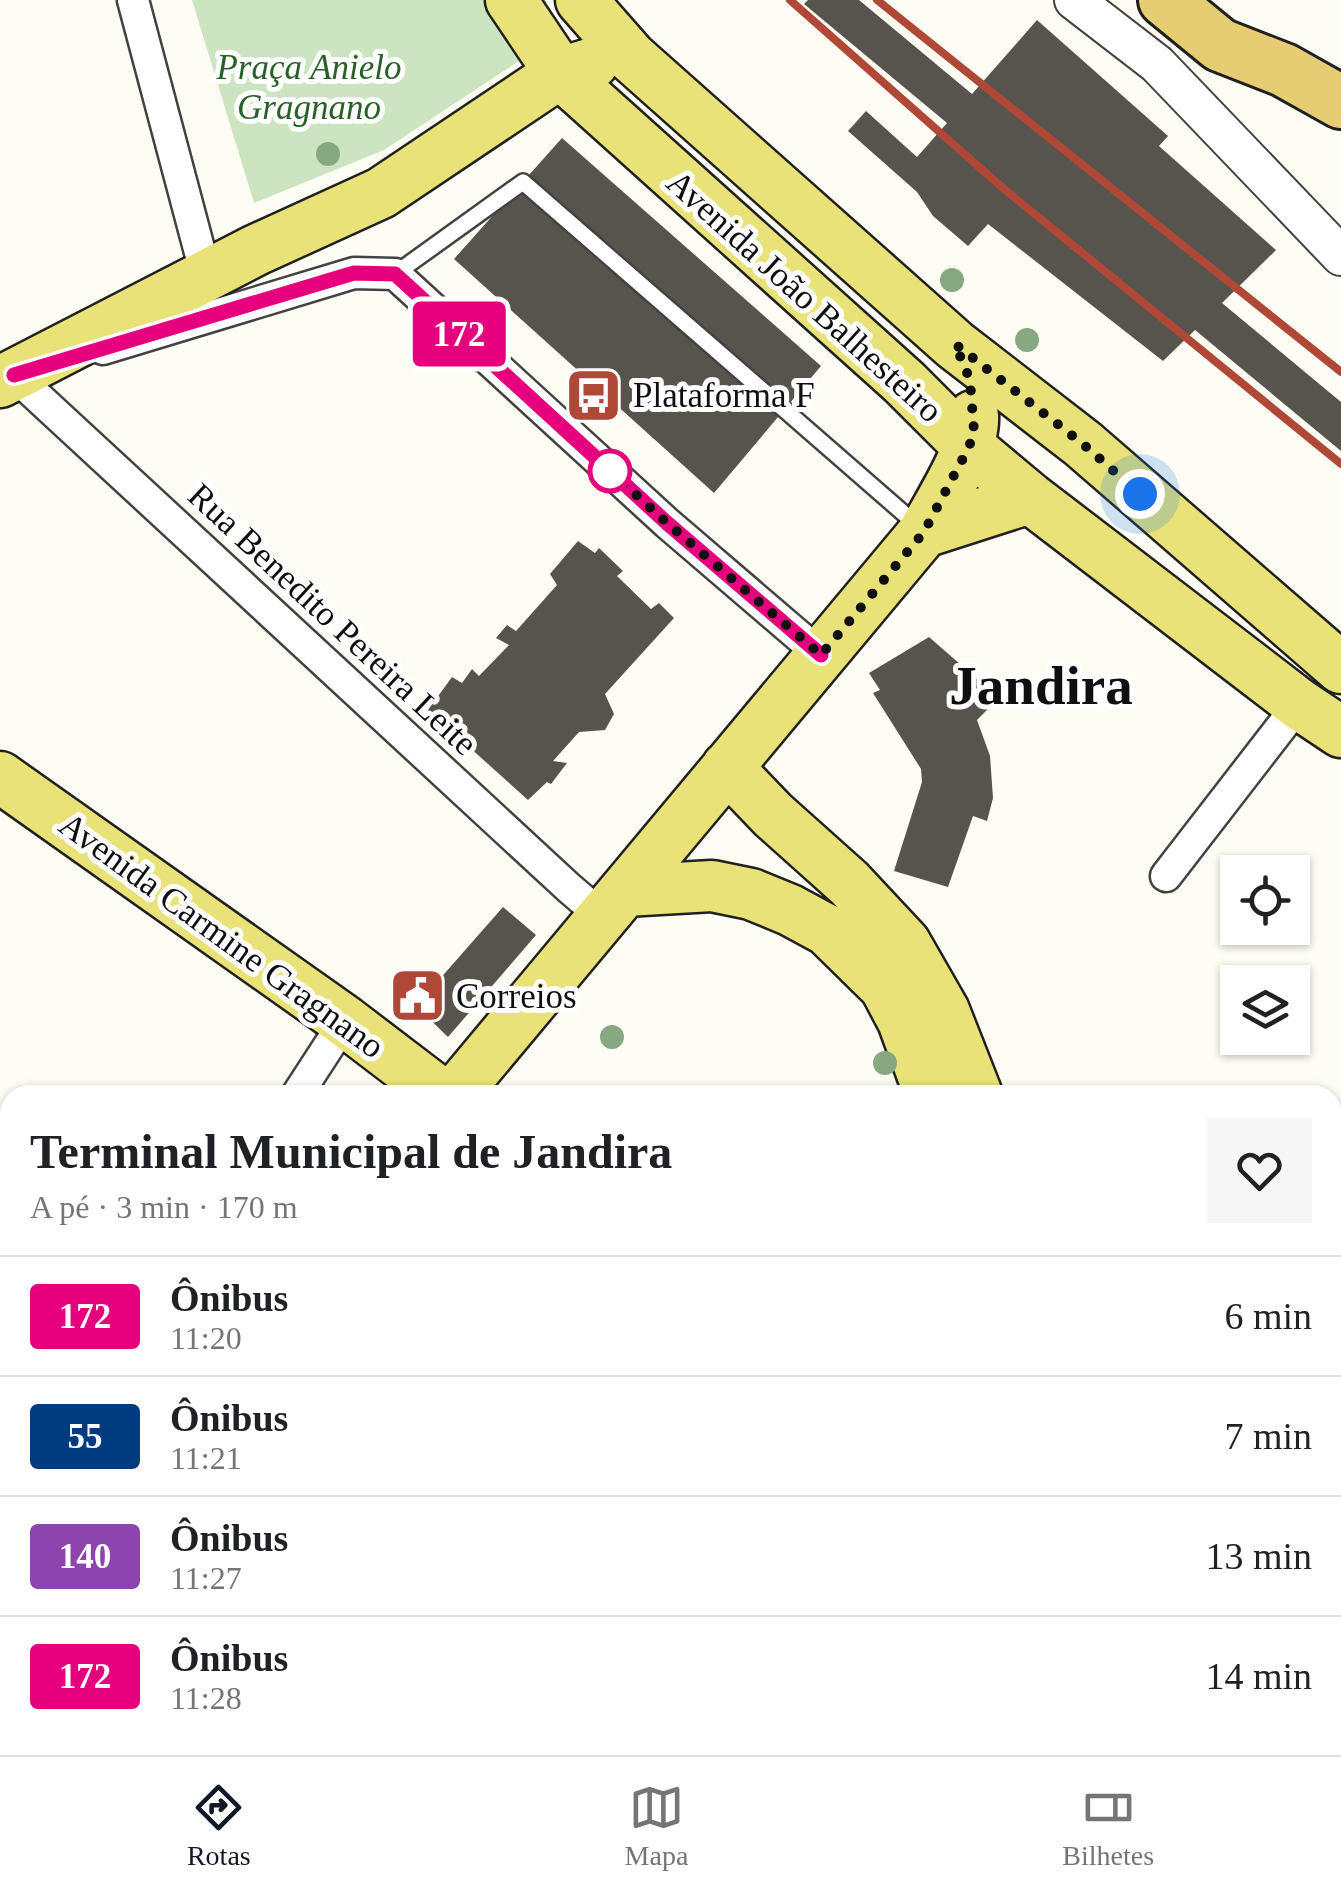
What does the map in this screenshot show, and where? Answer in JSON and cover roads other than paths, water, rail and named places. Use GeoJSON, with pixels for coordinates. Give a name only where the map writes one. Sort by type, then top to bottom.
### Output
{"type":"FeatureCollection","features":[{"type":"Feature","properties":{"kind":"highway"},"geometry":{"type":"LineString","coordinates":[[1165,0],[1220,45],[1284,70],[1338,100]]}},
{"type":"Feature","properties":{"kind":"highway"},"geometry":{"type":"LineString","coordinates":[[1214,0],[1284,70]]}},
{"type":"Feature","properties":{"kind":"main road","name":"Avenida João Balhesteiro"},"geometry":{"type":"LineString","coordinates":[[511,0],[560,73],[904,382],[969,447],[1030,498],[1341,732]]}},
{"type":"Feature","properties":{"kind":"main road","name":"Avenida João Balhesteiro"},"geometry":{"type":"LineString","coordinates":[[581,0],[631,58],[955,344],[1083,444],[1341,668]]}},
{"type":"Feature","properties":{"kind":"main road"},"geometry":{"type":"LineString","coordinates":[[7,378],[206,275],[381,193],[560,73],[605,60],[631,58]]}},
{"type":"Feature","properties":{"kind":"main road"},"geometry":{"type":"LineString","coordinates":[[462,1085],[924,532],[974,431],[970,380],[955,344]]}},
{"type":"Feature","properties":{"kind":"main road"},"geometry":{"type":"LineString","coordinates":[[924,532],[1030,498]]}},
{"type":"Feature","properties":{"kind":"main road"},"geometry":{"type":"LineString","coordinates":[[727,767],[906,943],[944,1011],[972,1085]]}},
{"type":"Feature","properties":{"kind":"main road","name":"Avenida Carmine Gragnano"},"geometry":{"type":"LineString","coordinates":[[0,778],[429,1085]]}},
{"type":"Feature","properties":{"kind":"main road"},"geometry":{"type":"LineString","coordinates":[[614,904],[712,886],[751,894],[827,930],[885,987],[904,1021],[926,1085]]}},
{"type":"Feature","properties":{"kind":"street"},"geometry":{"type":"LineString","coordinates":[[133,0],[206,275]]}},
{"type":"Feature","properties":{"kind":"street"},"geometry":{"type":"LineString","coordinates":[[1074,0],[1157,64],[1341,256]]}},
{"type":"Feature","properties":{"kind":"street"},"geometry":{"type":"LineString","coordinates":[[7,378],[354,273],[395,274],[667,523],[821,655]]}},
{"type":"Feature","properties":{"kind":"street","name":"Rua Benedito Pereira Leite"},"geometry":{"type":"LineString","coordinates":[[7,378],[614,904]]}},
{"type":"Feature","properties":{"kind":"street"},"geometry":{"type":"LineString","coordinates":[[1166,876],[1299,704]]}},
{"type":"Feature","properties":{"kind":"street"},"geometry":{"type":"LineString","coordinates":[[304,1085],[345,1022]]}},
{"type":"Feature","properties":{"kind":"lane"},"geometry":{"type":"LineString","coordinates":[[395,274],[522,182],[924,532]]}},
{"type":"Feature","properties":{"kind":"railway"},"geometry":{"type":"LineString","coordinates":[[790,0],[1004,189],[1341,464]]}},
{"type":"Feature","properties":{"kind":"railway"},"geometry":{"type":"LineString","coordinates":[[877,0],[1341,372]]}},
{"type":"Feature","properties":{"kind":"place","name":"Plataforma F"},"geometry":{"type":"Point","coordinates":[594,395]}},
{"type":"Feature","properties":{"kind":"place","name":"Correios"},"geometry":{"type":"Point","coordinates":[417,996]}},
{"type":"Feature","properties":{"kind":"district","name":"Jandira"},"geometry":{"type":"Point","coordinates":[1041,685]}},
{"type":"Feature","properties":{"kind":"park label","name":"Praça Anielo Gragnano"},"geometry":{"type":"Point","coordinates":[309,87]}}]}
